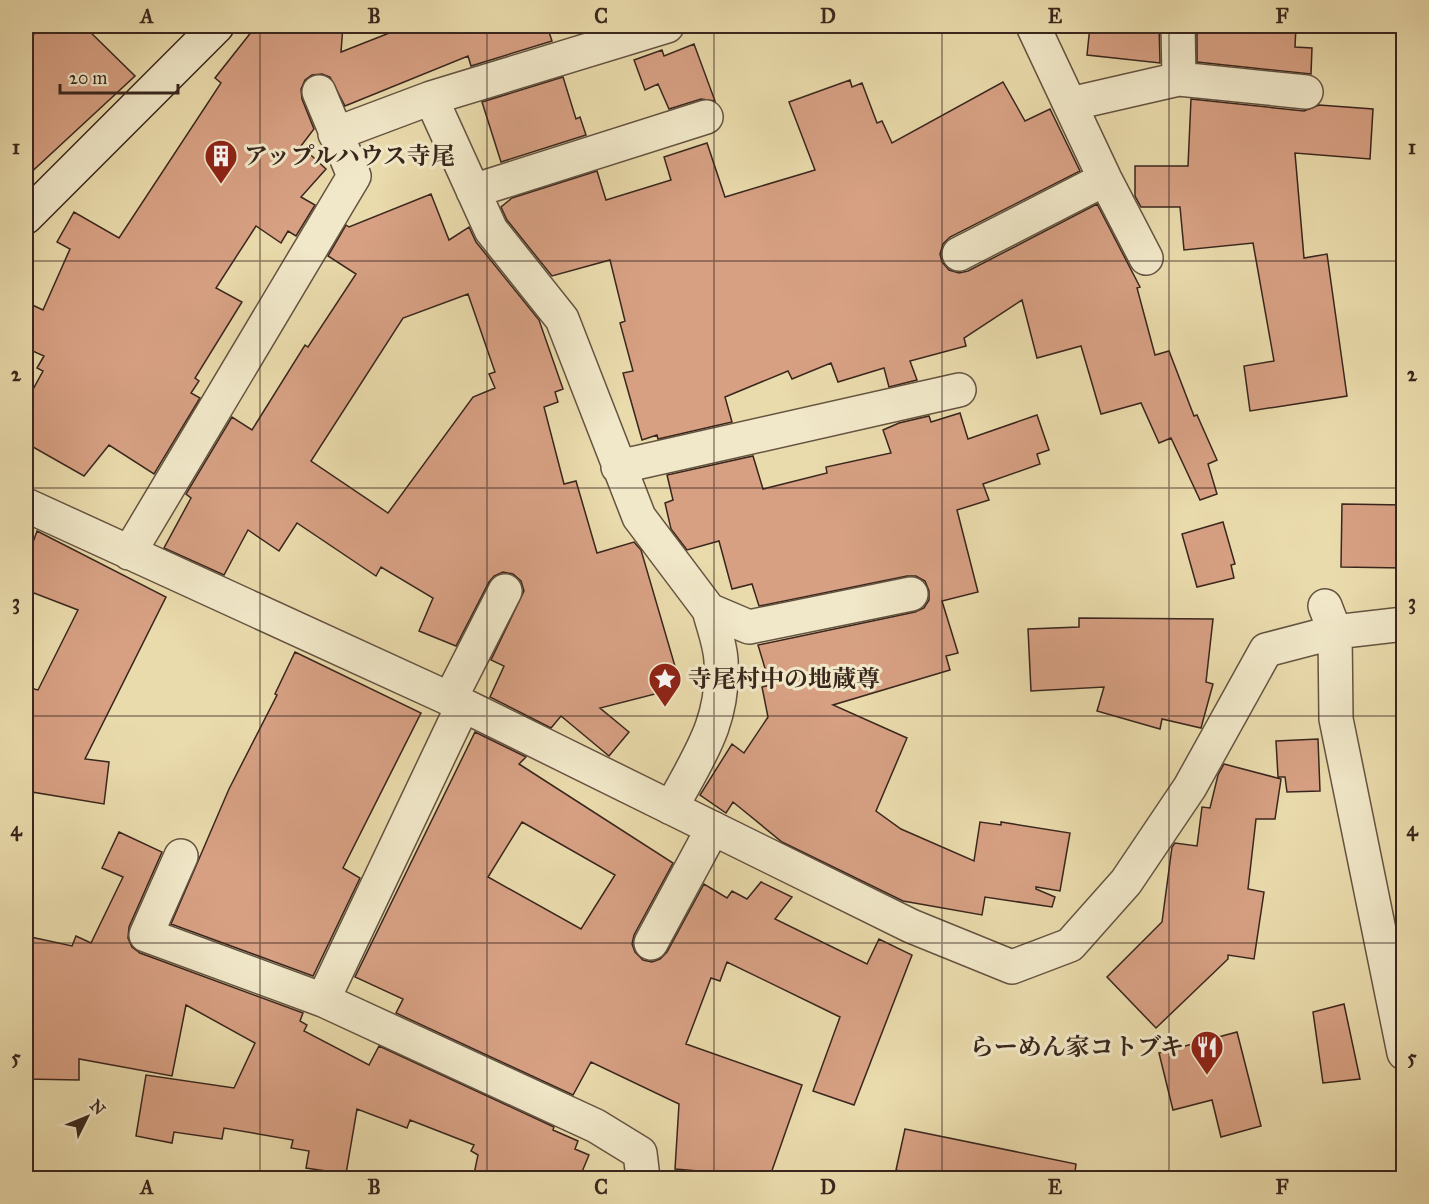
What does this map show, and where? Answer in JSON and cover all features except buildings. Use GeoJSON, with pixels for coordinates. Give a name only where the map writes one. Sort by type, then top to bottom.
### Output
{"type":"FeatureCollection","features":[{"type":"Feature","properties":{"kind":"street"},"geometry":{"type":"LineString","coordinates":[[26,217],[217,26]]}},
{"type":"Feature","properties":{"kind":"street"},"geometry":{"type":"LineString","coordinates":[[335,134],[431,98],[667,26]]}},
{"type":"Feature","properties":{"kind":"street"},"geometry":{"type":"LineString","coordinates":[[1033,26],[1105,179],[1146,258]]}},
{"type":"Feature","properties":{"kind":"street"},"geometry":{"type":"LineString","coordinates":[[1178,26],[1179,79]]}},
{"type":"Feature","properties":{"kind":"street"},"geometry":{"type":"LineString","coordinates":[[1070,104],[1179,79],[1306,92]]}},
{"type":"Feature","properties":{"kind":"street"},"geometry":{"type":"LineString","coordinates":[[129,553],[354,176],[318,92]]}},
{"type":"Feature","properties":{"kind":"street"},"geometry":{"type":"LineString","coordinates":[[431,98],[491,230],[562,319],[639,517],[709,610],[721,658],[721,692],[713,729],[671,808]]}},
{"type":"Feature","properties":{"kind":"street"},"geometry":{"type":"LineString","coordinates":[[473,191],[706,117]]}},
{"type":"Feature","properties":{"kind":"street"},"geometry":{"type":"LineString","coordinates":[[959,254],[1105,179]]}},
{"type":"Feature","properties":{"kind":"street"},"geometry":{"type":"LineString","coordinates":[[618,467],[959,390]]}},
{"type":"Feature","properties":{"kind":"street"},"geometry":{"type":"LineString","coordinates":[[26,505],[456,702],[911,926],[1012,967],[1070,945],[1126,882],[1190,787],[1266,650],[1330,619],[1404,624]]}},
{"type":"Feature","properties":{"kind":"street"},"geometry":{"type":"LineString","coordinates":[[323,1000],[505,591]]}},
{"type":"Feature","properties":{"kind":"street"},"geometry":{"type":"LineString","coordinates":[[709,610],[749,627],[911,594]]}},
{"type":"Feature","properties":{"kind":"street"},"geometry":{"type":"LineString","coordinates":[[1330,619],[1336,719],[1404,1053]]}},
{"type":"Feature","properties":{"kind":"street"},"geometry":{"type":"LineString","coordinates":[[651,943],[713,828]]}},
{"type":"Feature","properties":{"kind":"street"},"geometry":{"type":"LineString","coordinates":[[181,856],[146,935],[323,1000],[596,1126],[640,1153],[643,1179]]}},
{"type":"Feature","properties":{"kind":"place","name":"アップルハウス寺尾"},"geometry":{"type":"Point","coordinates":[221,185]}},
{"type":"Feature","properties":{"kind":"place","name":"寺尾村中の地蔵尊"},"geometry":{"type":"Point","coordinates":[665,708]}},
{"type":"Feature","properties":{"kind":"place","name":"らーめん家コトブキ"},"geometry":{"type":"Point","coordinates":[1207,1076]}}]}
